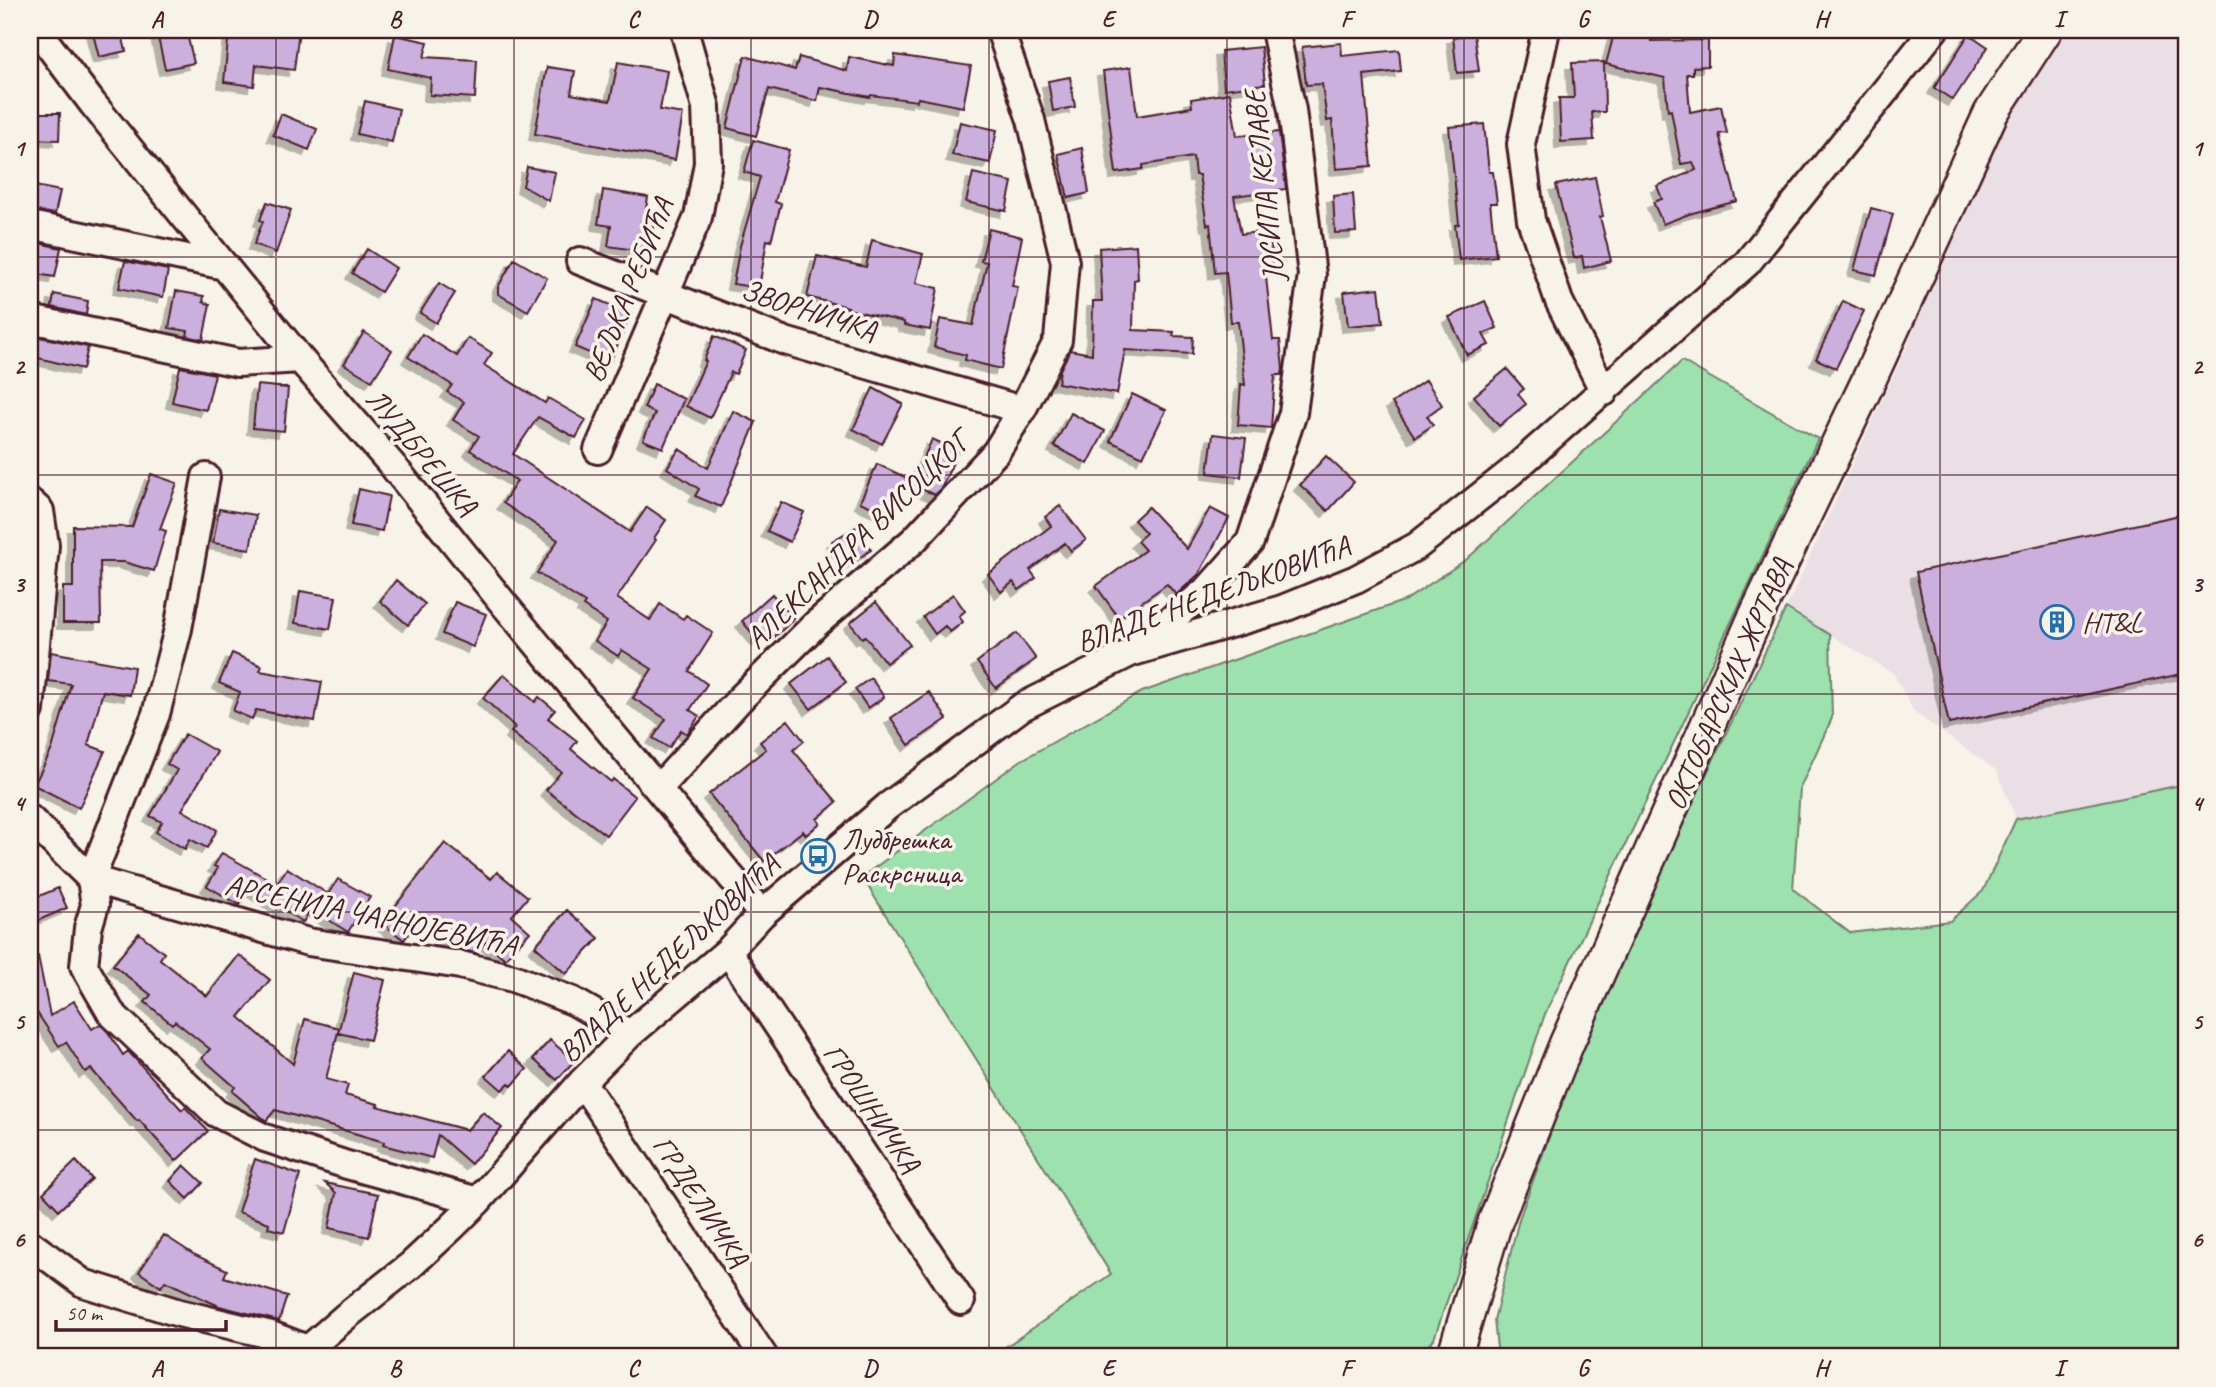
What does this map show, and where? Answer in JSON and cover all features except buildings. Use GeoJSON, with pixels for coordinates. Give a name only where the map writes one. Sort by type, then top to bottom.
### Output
{"type":"FeatureCollection","features":[{"type":"Feature","properties":{"kind":"street","name":"ЛУДБРЕШКА"},"geometry":{"type":"LineString","coordinates":[[37,30],[93,104],[300,359],[393,466],[503,603],[762,914]]}},
{"type":"Feature","properties":{"kind":"street","name":"ВЕЉКА РЕБИЋА"},"geometry":{"type":"LineString","coordinates":[[598,450],[698,217],[708,163],[706,107],[684,30]]}},
{"type":"Feature","properties":{"kind":"street","name":"АЛЕКСАНДРА ВИСОЦКОГ"},"geometry":{"type":"LineString","coordinates":[[658,789],[741,698],[816,624],[914,540],[959,495],[996,452],[1022,410],[1058,340],[1065,262],[1031,120],[1000,30]]}},
{"type":"Feature","properties":{"kind":"street","name":"ЈОСИПА КЕЛАВЕ"},"geometry":{"type":"LineString","coordinates":[[1130,653],[1209,588],[1250,542],[1293,413],[1312,275],[1293,110],[1276,30]]}},
{"type":"Feature","properties":{"kind":"street"},"geometry":{"type":"LineString","coordinates":[[1546,30],[1521,144],[1531,220],[1559,301],[1604,392]]}},
{"type":"Feature","properties":{"kind":"street","name":"ВЛАДЕ НЕДЕЉКОВИЋА"},"geometry":{"type":"LineString","coordinates":[[303,1353],[411,1265],[478,1201],[582,1082],[631,1034],[728,951],[762,914],[888,806],[1022,707],[1130,653],[1282,609],[1356,579],[1417,546],[1510,473],[1747,263],[1934,30]]}},
{"type":"Feature","properties":{"kind":"street","name":"ОКТОБАРСКИХ ЖРТАВА"},"geometry":{"type":"LineString","coordinates":[[1454,1357],[1495,1222],[1566,1045],[1755,618],[1867,384],[1991,113],[2045,30]]}},
{"type":"Feature","properties":{"kind":"street"},"geometry":{"type":"LineString","coordinates":[[30,225],[225,266]]}},
{"type":"Feature","properties":{"kind":"street","name":"ЗВОРНИЧКА"},"geometry":{"type":"LineString","coordinates":[[580,261],[785,341],[1022,410]]}},
{"type":"Feature","properties":{"kind":"street"},"geometry":{"type":"LineString","coordinates":[[30,319],[238,363],[300,359]]}},
{"type":"Feature","properties":{"kind":"street"},"geometry":{"type":"LineString","coordinates":[[206,477],[178,629],[156,714],[91,879],[95,905],[88,928],[84,966],[111,1013],[216,1113],[265,1138],[347,1165],[478,1201]]}},
{"type":"Feature","properties":{"kind":"street"},"geometry":{"type":"LineString","coordinates":[[30,502],[40,511],[45,545],[30,710]]}},
{"type":"Feature","properties":{"kind":"street"},"geometry":{"type":"LineString","coordinates":[[30,820],[91,879]]}},
{"type":"Feature","properties":{"kind":"street","name":"АРСЕНИЈА ЧАРНОЈЕВИЋА"},"geometry":{"type":"LineString","coordinates":[[91,879],[308,942],[460,965],[513,978],[573,1001],[631,1034]]}},
{"type":"Feature","properties":{"kind":"street","name":"ГРОШНИЧКА"},"geometry":{"type":"LineString","coordinates":[[728,951],[961,1301]]}},
{"type":"Feature","properties":{"kind":"street","name":"ГРДЕЛИЧКА"},"geometry":{"type":"LineString","coordinates":[[582,1082],[764,1357]]}},
{"type":"Feature","properties":{"kind":"street"},"geometry":{"type":"LineString","coordinates":[[30,1244],[83,1283],[179,1313],[271,1335],[303,1353]]}},
{"type":"Feature","properties":{"kind":"shaded area"},"geometry":{"type":"Polygon","coordinates":[[[2062,30],[2186,30],[2186,784],[2016,819],[1997,771],[1914,712],[1893,673],[1786,608],[1908,344],[1968,185],[2026,81],[2062,30]]]}},
{"type":"Feature","properties":{"kind":"green space"},"geometry":{"type":"Polygon","coordinates":[[[1682,361],[1818,439],[1545,1014],[1434,1339],[1417,1357],[991,1357],[1111,1274],[862,877],[1020,761],[1142,692],[1406,600],[1467,559],[1682,361]]]}},
{"type":"Feature","properties":{"kind":"green space"},"geometry":{"type":"Polygon","coordinates":[[[1786,608],[1830,635],[1832,718],[1800,788],[1793,889],[1850,933],[1950,921],[1983,891],[2016,819],[2186,784],[2186,1357],[1498,1357],[1494,1320],[1519,1219],[1570,1080],[1666,859],[1786,608]]]}},
{"type":"Feature","properties":{"kind":"place","name":"HT&L"},"geometry":{"type":"Point","coordinates":[2057,622]}},
{"type":"Feature","properties":{"kind":"place","name":"Лудбрешка Раскрсница"},"geometry":{"type":"Point","coordinates":[818,856]}}]}
